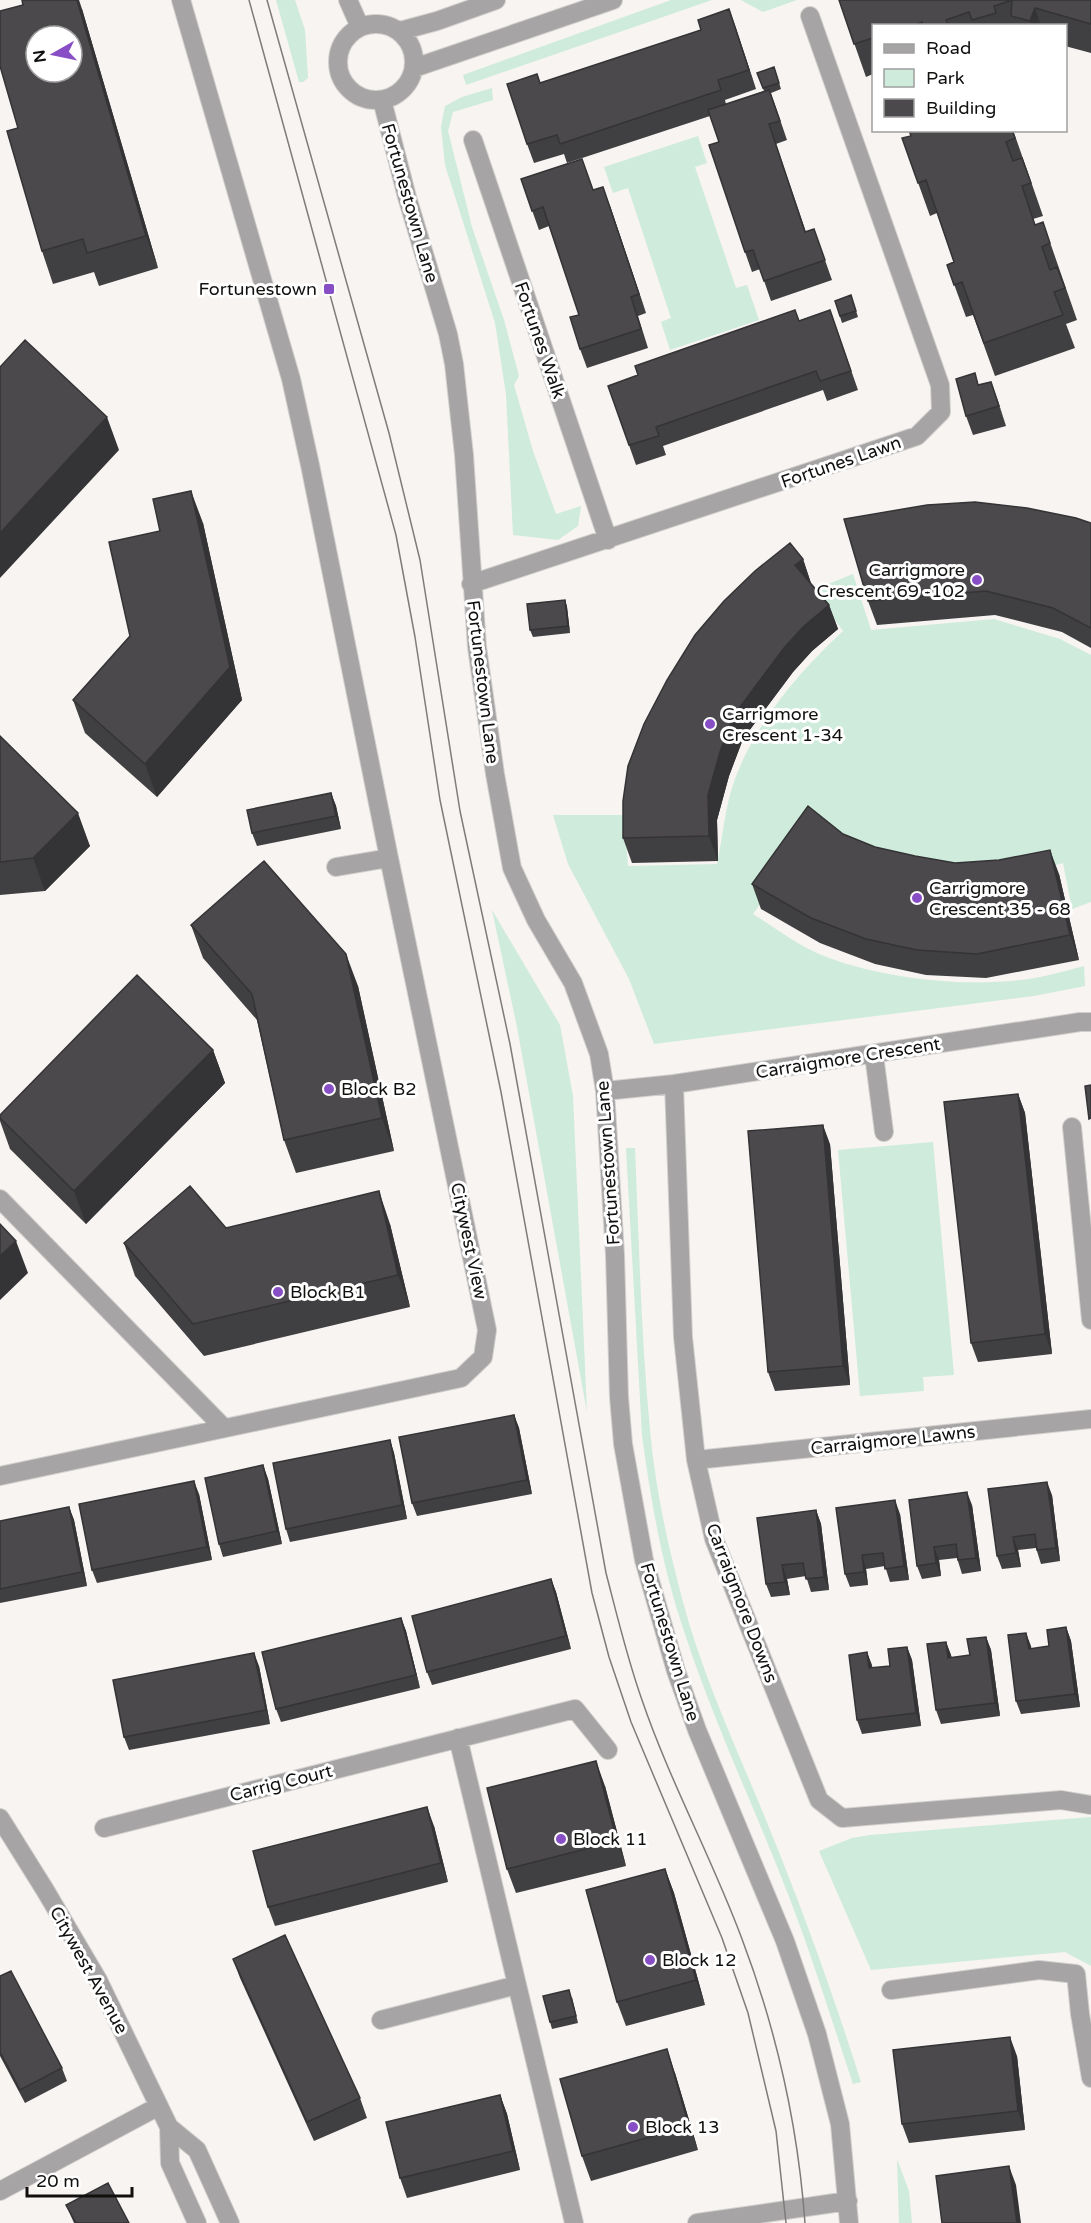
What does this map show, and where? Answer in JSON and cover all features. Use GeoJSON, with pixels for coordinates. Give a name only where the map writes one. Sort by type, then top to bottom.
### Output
{"type":"FeatureCollection","features":[{"type":"Feature","properties":{"kind":"street","name":"Citywest View"},"geometry":{"type":"LineString","coordinates":[[0,1476],[461,1378],[483,1357],[487,1330],[291,379],[180,0]]}},
{"type":"Feature","properties":{"kind":"street"},"geometry":{"type":"LineString","coordinates":[[348,0],[360,27],[380,23],[400,31],[412,48],[414,68],[613,0]]}},
{"type":"Feature","properties":{"kind":"street"},"geometry":{"type":"LineString","coordinates":[[400,31],[437,21],[496,0]]}},
{"type":"Feature","properties":{"kind":"street","name":"Fortunes Lawn"},"geometry":{"type":"LineString","coordinates":[[471,584],[917,436],[941,412],[940,385],[810,16]]}},
{"type":"Feature","properties":{"kind":"street","name":"Fortunestown Lane"},"geometry":{"type":"LineString","coordinates":[[360,27],[342,43],[338,55],[341,79],[348,89],[369,100],[393,97],[404,89],[411,79],[414,68]]}},
{"type":"Feature","properties":{"kind":"street","name":"Fortunestown Lane"},"geometry":{"type":"LineString","coordinates":[[382,100],[406,197],[448,334],[454,364],[464,455],[477,647],[495,774],[512,868],[536,920],[573,983],[599,1054],[604,1091],[615,1256],[619,1397],[625,1455],[644,1560],[676,1671],[697,1730],[785,1941],[817,2034],[840,2124],[849,2223]]}},
{"type":"Feature","properties":{"kind":"street","name":"Fortunes Walk"},"geometry":{"type":"LineString","coordinates":[[473,140],[608,540]]}},
{"type":"Feature","properties":{"kind":"street"},"geometry":{"type":"LineString","coordinates":[[336,867],[389,858]]}},
{"type":"Feature","properties":{"kind":"street","name":"Carraigmore Crescent"},"geometry":{"type":"LineString","coordinates":[[604,1091],[674,1084],[1091,1022]]}},
{"type":"Feature","properties":{"kind":"street"},"geometry":{"type":"LineString","coordinates":[[874,1054],[884,1132]]}},
{"type":"Feature","properties":{"kind":"street","name":"Carraigmore Downs"},"geometry":{"type":"LineString","coordinates":[[674,1084],[683,1337],[696,1460],[714,1539],[819,1800],[842,1818],[1061,1800],[1091,1804]]}},
{"type":"Feature","properties":{"kind":"street"},"geometry":{"type":"LineString","coordinates":[[1071,1127],[1091,1320]]}},
{"type":"Feature","properties":{"kind":"street"},"geometry":{"type":"LineString","coordinates":[[0,1199],[224,1428]]}},
{"type":"Feature","properties":{"kind":"street","name":"Carraigmore Lawns"},"geometry":{"type":"LineString","coordinates":[[696,1460],[1091,1419]]}},
{"type":"Feature","properties":{"kind":"street","name":"Carrig Court"},"geometry":{"type":"LineString","coordinates":[[104,1828],[576,1709],[608,1750]]}},
{"type":"Feature","properties":{"kind":"street"},"geometry":{"type":"LineString","coordinates":[[458,1738],[574,2223]]}},
{"type":"Feature","properties":{"kind":"street","name":"Citywest Avenue"},"geometry":{"type":"LineString","coordinates":[[0,1818],[98,1980],[169,2127],[170,2163],[197,2223]]}},
{"type":"Feature","properties":{"kind":"street"},"geometry":{"type":"LineString","coordinates":[[891,1990],[1039,1970],[1076,1974],[1091,2078]]}},
{"type":"Feature","properties":{"kind":"street"},"geometry":{"type":"LineString","coordinates":[[381,2019],[517,1984]]}},
{"type":"Feature","properties":{"kind":"street"},"geometry":{"type":"LineString","coordinates":[[0,2191],[159,2106]]}},
{"type":"Feature","properties":{"kind":"street","name":"Citywest Avenue"},"geometry":{"type":"LineString","coordinates":[[169,2127],[197,2150],[230,2223]]}},
{"type":"Feature","properties":{"kind":"street"},"geometry":{"type":"LineString","coordinates":[[697,2223],[848,2201]]}},
{"type":"Feature","properties":{"kind":"green space"},"geometry":{"type":"Polygon","coordinates":[[[276,0],[295,0],[305,30],[308,78],[303,82],[299,82],[276,0]]]}},
{"type":"Feature","properties":{"kind":"green space"},"geometry":{"type":"Polygon","coordinates":[[[671,0],[712,0],[466,85],[463,75],[671,0]]]}},
{"type":"Feature","properties":{"kind":"green space"},"geometry":{"type":"Polygon","coordinates":[[[741,0],[797,0],[763,12],[741,0]]]}},
{"type":"Feature","properties":{"kind":"green space"},"geometry":{"type":"Polygon","coordinates":[[[492,88],[493,100],[453,112],[448,131],[472,227],[504,320],[519,376],[514,385],[533,451],[556,514],[581,506],[578,526],[558,540],[513,535],[506,394],[495,323],[445,165],[441,127],[445,106],[462,97],[492,88]]]}},
{"type":"Feature","properties":{"kind":"green space"},"geometry":{"type":"Polygon","coordinates":[[[698,136],[707,163],[695,167],[736,288],[747,285],[759,320],[670,350],[661,322],[671,318],[628,188],[613,193],[604,167],[698,136]]]}},
{"type":"Feature","properties":{"kind":"green space"},"geometry":{"type":"Polygon","coordinates":[[[853,574],[871,630],[994,619],[1060,639],[1091,655],[1091,902],[1072,909],[1063,863],[1007,878],[964,881],[817,826],[753,914],[810,950],[869,970],[926,980],[983,982],[1035,978],[1084,966],[1085,986],[1034,996],[654,1044],[629,979],[568,864],[553,815],[624,815],[628,866],[717,864],[726,810],[744,758],[780,699],[843,631],[813,590],[853,574]]]}},
{"type":"Feature","properties":{"kind":"green space"},"geometry":{"type":"Polygon","coordinates":[[[492,910],[560,1025],[573,1096],[587,1412],[517,1027],[492,910]]]}},
{"type":"Feature","properties":{"kind":"green space"},"geometry":{"type":"Polygon","coordinates":[[[933,1142],[954,1375],[923,1377],[924,1391],[860,1396],[838,1150],[933,1142]]]}},
{"type":"Feature","properties":{"kind":"green space"},"geometry":{"type":"Polygon","coordinates":[[[626,1148],[635,1148],[642,1325],[650,1430],[659,1495],[672,1560],[701,1660],[783,1861],[829,1987],[861,2082],[853,2084],[792,1904],[696,1665],[677,1610],[664,1561],[642,1435],[626,1148]]]}},
{"type":"Feature","properties":{"kind":"green space"},"geometry":{"type":"Polygon","coordinates":[[[1091,1817],[1091,1966],[1065,1952],[871,1970],[819,1851],[852,1838],[870,1835],[1091,1817]]]}},
{"type":"Feature","properties":{"kind":"green space"},"geometry":{"type":"Polygon","coordinates":[[[897,2159],[909,2191],[912,2223],[899,2223],[897,2159]]]}},
{"type":"Feature","properties":{"kind":"building"},"geometry":{"type":"Polygon","coordinates":[[[22,0],[77,0],[146,236],[87,253],[83,239],[42,251],[7,131],[18,128],[0,66],[0,11],[23,5],[22,0]]]}},
{"type":"Feature","properties":{"kind":"building"},"geometry":{"type":"Polygon","coordinates":[[[839,0],[1012,0],[994,6],[996,13],[972,20],[969,12],[946,20],[947,24],[922,24],[922,22],[872,24],[872,38],[854,44],[839,0]]]}},
{"type":"Feature","properties":{"kind":"building"},"geometry":{"type":"Polygon","coordinates":[[[1012,0],[1091,0],[1091,24],[1035,8],[1030,21],[1011,16],[1012,0]]]}},
{"type":"Feature","properties":{"kind":"building"},"geometry":{"type":"Polygon","coordinates":[[[729,9],[749,70],[718,80],[721,90],[560,144],[557,135],[527,144],[507,84],[537,74],[540,83],[701,30],[698,20],[729,9]]]}},
{"type":"Feature","properties":{"kind":"building"},"geometry":{"type":"Polygon","coordinates":[[[774,67],[779,83],[763,88],[757,73],[774,67]]]}},
{"type":"Feature","properties":{"kind":"building"},"geometry":{"type":"Polygon","coordinates":[[[769,90],[780,121],[769,124],[805,232],[814,229],[825,260],[764,281],[753,250],[745,252],[709,145],[719,142],[708,110],[769,90]]]}},
{"type":"Feature","properties":{"kind":"building"},"geometry":{"type":"Polygon","coordinates":[[[910,132],[1013,132],[1015,138],[1006,142],[1013,161],[1022,158],[1031,183],[1022,186],[1035,225],[1043,222],[1050,243],[1042,247],[1050,270],[1057,267],[1065,288],[1054,292],[1063,315],[984,343],[962,282],[954,285],[947,265],[954,262],[926,180],[918,183],[902,138],[911,136],[910,132]]]}},
{"type":"Feature","properties":{"kind":"building"},"geometry":{"type":"Polygon","coordinates":[[[582,159],[593,190],[603,187],[639,294],[631,297],[641,329],[580,349],[570,317],[579,315],[543,207],[532,211],[521,179],[582,159]]]}},
{"type":"Feature","properties":{"kind":"building"},"geometry":{"type":"Polygon","coordinates":[[[851,295],[856,311],[840,316],[835,301],[851,295]]]}},
{"type":"Feature","properties":{"kind":"building"},"geometry":{"type":"Polygon","coordinates":[[[795,310],[799,321],[830,310],[851,371],[820,381],[816,371],[656,427],[659,436],[629,445],[608,386],[638,375],[635,366],[795,310]]]}},
{"type":"Feature","properties":{"kind":"building"},"geometry":{"type":"Polygon","coordinates":[[[25,340],[107,417],[0,533],[0,367],[25,340]]]}},
{"type":"Feature","properties":{"kind":"building"},"geometry":{"type":"Polygon","coordinates":[[[975,373],[978,385],[991,382],[999,406],[966,416],[956,379],[975,373]]]}},
{"type":"Feature","properties":{"kind":"building"},"geometry":{"type":"Polygon","coordinates":[[[191,491],[230,667],[145,764],[73,700],[130,636],[109,542],[160,531],[153,499],[191,491]]]}},
{"type":"Feature","properties":{"kind":"building","name":"Carrigmore Crescent 69 -102"},"geometry":{"type":"Polygon","coordinates":[[[975,502],[1027,508],[1091,523],[1091,628],[1053,608],[986,591],[868,601],[844,519],[927,505],[975,502]]]}},
{"type":"Feature","properties":{"kind":"building","name":"Carrigmore Crescent 1-34"},"geometry":{"type":"Polygon","coordinates":[[[790,543],[803,559],[795,565],[829,605],[803,627],[784,648],[734,715],[720,752],[708,795],[709,836],[623,838],[623,801],[628,766],[644,724],[667,680],[695,635],[724,601],[755,571],[790,543]]]}},
{"type":"Feature","properties":{"kind":"building"},"geometry":{"type":"Polygon","coordinates":[[[565,600],[568,626],[530,630],[527,604],[565,600]]]}},
{"type":"Feature","properties":{"kind":"building"},"geometry":{"type":"Polygon","coordinates":[[[0,736],[78,813],[33,858],[0,862],[0,736]]]}},
{"type":"Feature","properties":{"kind":"building"},"geometry":{"type":"Polygon","coordinates":[[[331,793],[336,816],[252,833],[247,810],[331,793]]]}},
{"type":"Feature","properties":{"kind":"building","name":"Carrigmore Crescent 35 - 68"},"geometry":{"type":"Polygon","coordinates":[[[808,806],[843,834],[875,847],[915,856],[955,863],[999,860],[1050,850],[1070,935],[977,954],[917,950],[866,939],[811,918],[752,884],[808,806]]]}},
{"type":"Feature","properties":{"kind":"building","name":"Block B2"},"geometry":{"type":"Polygon","coordinates":[[[264,861],[346,954],[382,1118],[284,1140],[252,994],[191,925],[264,861]]]}},
{"type":"Feature","properties":{"kind":"building"},"geometry":{"type":"Polygon","coordinates":[[[137,975],[213,1050],[74,1191],[0,1118],[0,1115],[137,975]]]}},
{"type":"Feature","properties":{"kind":"building"},"geometry":{"type":"Polygon","coordinates":[[[1091,1085],[1091,1118],[1089,1119],[1085,1086],[1091,1085]]]}},
{"type":"Feature","properties":{"kind":"building"},"geometry":{"type":"Polygon","coordinates":[[[1018,1094],[1045,1334],[971,1343],[944,1102],[1018,1094]]]}},
{"type":"Feature","properties":{"kind":"building"},"geometry":{"type":"Polygon","coordinates":[[[823,1125],[843,1366],[768,1372],[748,1131],[823,1125]]]}},
{"type":"Feature","properties":{"kind":"building","name":"Block B1"},"geometry":{"type":"Polygon","coordinates":[[[190,1186],[226,1228],[379,1191],[398,1275],[193,1324],[124,1243],[190,1186]]]}},
{"type":"Feature","properties":{"kind":"building"},"geometry":{"type":"Polygon","coordinates":[[[0,1224],[16,1241],[0,1256],[0,1224]]]}},
{"type":"Feature","properties":{"kind":"building"},"geometry":{"type":"Polygon","coordinates":[[[514,1415],[527,1480],[412,1503],[399,1437],[514,1415]]]}},
{"type":"Feature","properties":{"kind":"building"},"geometry":{"type":"Polygon","coordinates":[[[390,1440],[402,1505],[286,1529],[273,1463],[390,1440]]]}},
{"type":"Feature","properties":{"kind":"building"},"geometry":{"type":"Polygon","coordinates":[[[263,1465],[277,1531],[219,1544],[205,1478],[263,1465]]]}},
{"type":"Feature","properties":{"kind":"building"},"geometry":{"type":"Polygon","coordinates":[[[194,1481],[207,1547],[92,1570],[79,1504],[194,1481]]]}},
{"type":"Feature","properties":{"kind":"building"},"geometry":{"type":"Polygon","coordinates":[[[1047,1482],[1056,1548],[1037,1550],[1035,1534],[1013,1537],[1016,1553],[997,1556],[988,1489],[1047,1482]]]}},
{"type":"Feature","properties":{"kind":"building"},"geometry":{"type":"Polygon","coordinates":[[[967,1492],[976,1558],[958,1560],[956,1544],[934,1547],[936,1563],[917,1566],[909,1500],[967,1492]]]}},
{"type":"Feature","properties":{"kind":"building"},"geometry":{"type":"Polygon","coordinates":[[[895,1500],[904,1566],[885,1569],[883,1553],[862,1555],[864,1572],[845,1574],[836,1508],[895,1500]]]}},
{"type":"Feature","properties":{"kind":"building"},"geometry":{"type":"Polygon","coordinates":[[[69,1507],[82,1572],[0,1589],[0,1521],[69,1507]]]}},
{"type":"Feature","properties":{"kind":"building"},"geometry":{"type":"Polygon","coordinates":[[[816,1510],[824,1577],[806,1579],[803,1563],[782,1565],[785,1582],[766,1584],[757,1518],[816,1510]]]}},
{"type":"Feature","properties":{"kind":"building"},"geometry":{"type":"Polygon","coordinates":[[[551,1579],[566,1636],[427,1672],[412,1616],[551,1579]]]}},
{"type":"Feature","properties":{"kind":"building"},"geometry":{"type":"Polygon","coordinates":[[[401,1618],[416,1675],[276,1709],[262,1652],[401,1618]]]}},
{"type":"Feature","properties":{"kind":"building"},"geometry":{"type":"Polygon","coordinates":[[[1066,1627],[1075,1694],[1016,1701],[1008,1635],[1026,1633],[1029,1649],[1049,1646],[1047,1630],[1066,1627]]]}},
{"type":"Feature","properties":{"kind":"building"},"geometry":{"type":"Polygon","coordinates":[[[986,1637],[995,1703],[936,1710],[927,1644],[946,1642],[948,1658],[970,1655],[967,1639],[986,1637]]]}},
{"type":"Feature","properties":{"kind":"building"},"geometry":{"type":"Polygon","coordinates":[[[907,1647],[916,1713],[857,1720],[849,1655],[867,1652],[869,1668],[890,1666],[888,1649],[907,1647]]]}},
{"type":"Feature","properties":{"kind":"building"},"geometry":{"type":"Polygon","coordinates":[[[254,1653],[266,1710],[124,1737],[113,1680],[254,1653]]]}},
{"type":"Feature","properties":{"kind":"building","name":"Block 11"},"geometry":{"type":"Polygon","coordinates":[[[596,1761],[617,1841],[507,1869],[487,1788],[596,1761]]]}},
{"type":"Feature","properties":{"kind":"building"},"geometry":{"type":"Polygon","coordinates":[[[427,1807],[441,1863],[268,1907],[253,1851],[427,1807]]]}},
{"type":"Feature","properties":{"kind":"building","name":"Block 12"},"geometry":{"type":"Polygon","coordinates":[[[665,1869],[696,1980],[617,2002],[586,1890],[665,1869]]]}},
{"type":"Feature","properties":{"kind":"building"},"geometry":{"type":"Polygon","coordinates":[[[285,1935],[360,2098],[307,2122],[233,1959],[285,1935]]]}},
{"type":"Feature","properties":{"kind":"building"},"geometry":{"type":"Polygon","coordinates":[[[11,1971],[62,2068],[20,2090],[0,2052],[0,1976],[11,1971]]]}},
{"type":"Feature","properties":{"kind":"building"},"geometry":{"type":"Polygon","coordinates":[[[569,1990],[576,2016],[550,2022],[543,1996],[569,1990]]]}},
{"type":"Feature","properties":{"kind":"building"},"geometry":{"type":"Polygon","coordinates":[[[1010,2037],[1018,2111],[902,2124],[893,2050],[1010,2037]]]}},
{"type":"Feature","properties":{"kind":"building","name":"Block 13"},"geometry":{"type":"Polygon","coordinates":[[[667,2049],[689,2126],[582,2156],[560,2079],[667,2049]]]}},
{"type":"Feature","properties":{"kind":"building"},"geometry":{"type":"Polygon","coordinates":[[[500,2095],[513,2151],[400,2178],[386,2122],[500,2095]]]}},
{"type":"Feature","properties":{"kind":"building"},"geometry":{"type":"Polygon","coordinates":[[[1009,2166],[1017,2223],[942,2223],[936,2176],[1009,2166]]]}},
{"type":"Feature","properties":{"kind":"building"},"geometry":{"type":"Polygon","coordinates":[[[108,2183],[129,2223],[76,2223],[66,2205],[108,2183]]]}},
{"type":"Feature","properties":{"kind":"tram line"},"geometry":{"type":"LineString","coordinates":[[249,0],[396,535],[415,637],[440,800],[501,1092],[592,1593],[609,1657],[631,1722],[722,1938],[748,2013],[776,2131],[786,2223]]}},
{"type":"Feature","properties":{"kind":"tram line"},"geometry":{"type":"LineString","coordinates":[[267,0],[389,433],[420,560],[460,811],[510,1044],[606,1573],[642,1700],[742,1939],[765,2008],[791,2115],[805,2223]]}},
{"type":"Feature","properties":{"kind":"place","name":"Fortunestown"},"geometry":{"type":"Point","coordinates":[329,289]}},
{"type":"Feature","properties":{"kind":"place","name":"Carrigmore Crescent 69 -102"},"geometry":{"type":"Point","coordinates":[977,580]}},
{"type":"Feature","properties":{"kind":"place","name":"Carrigmore Crescent 1-34"},"geometry":{"type":"Point","coordinates":[710,724]}},
{"type":"Feature","properties":{"kind":"place","name":"Carrigmore Crescent 35 - 68"},"geometry":{"type":"Point","coordinates":[917,898]}},
{"type":"Feature","properties":{"kind":"place","name":"Block B2"},"geometry":{"type":"Point","coordinates":[329,1089]}},
{"type":"Feature","properties":{"kind":"place","name":"Block B1"},"geometry":{"type":"Point","coordinates":[278,1292]}},
{"type":"Feature","properties":{"kind":"place","name":"Block 11"},"geometry":{"type":"Point","coordinates":[561,1839]}},
{"type":"Feature","properties":{"kind":"place","name":"Block 12"},"geometry":{"type":"Point","coordinates":[650,1960]}},
{"type":"Feature","properties":{"kind":"place","name":"Block 13"},"geometry":{"type":"Point","coordinates":[633,2127]}}]}
